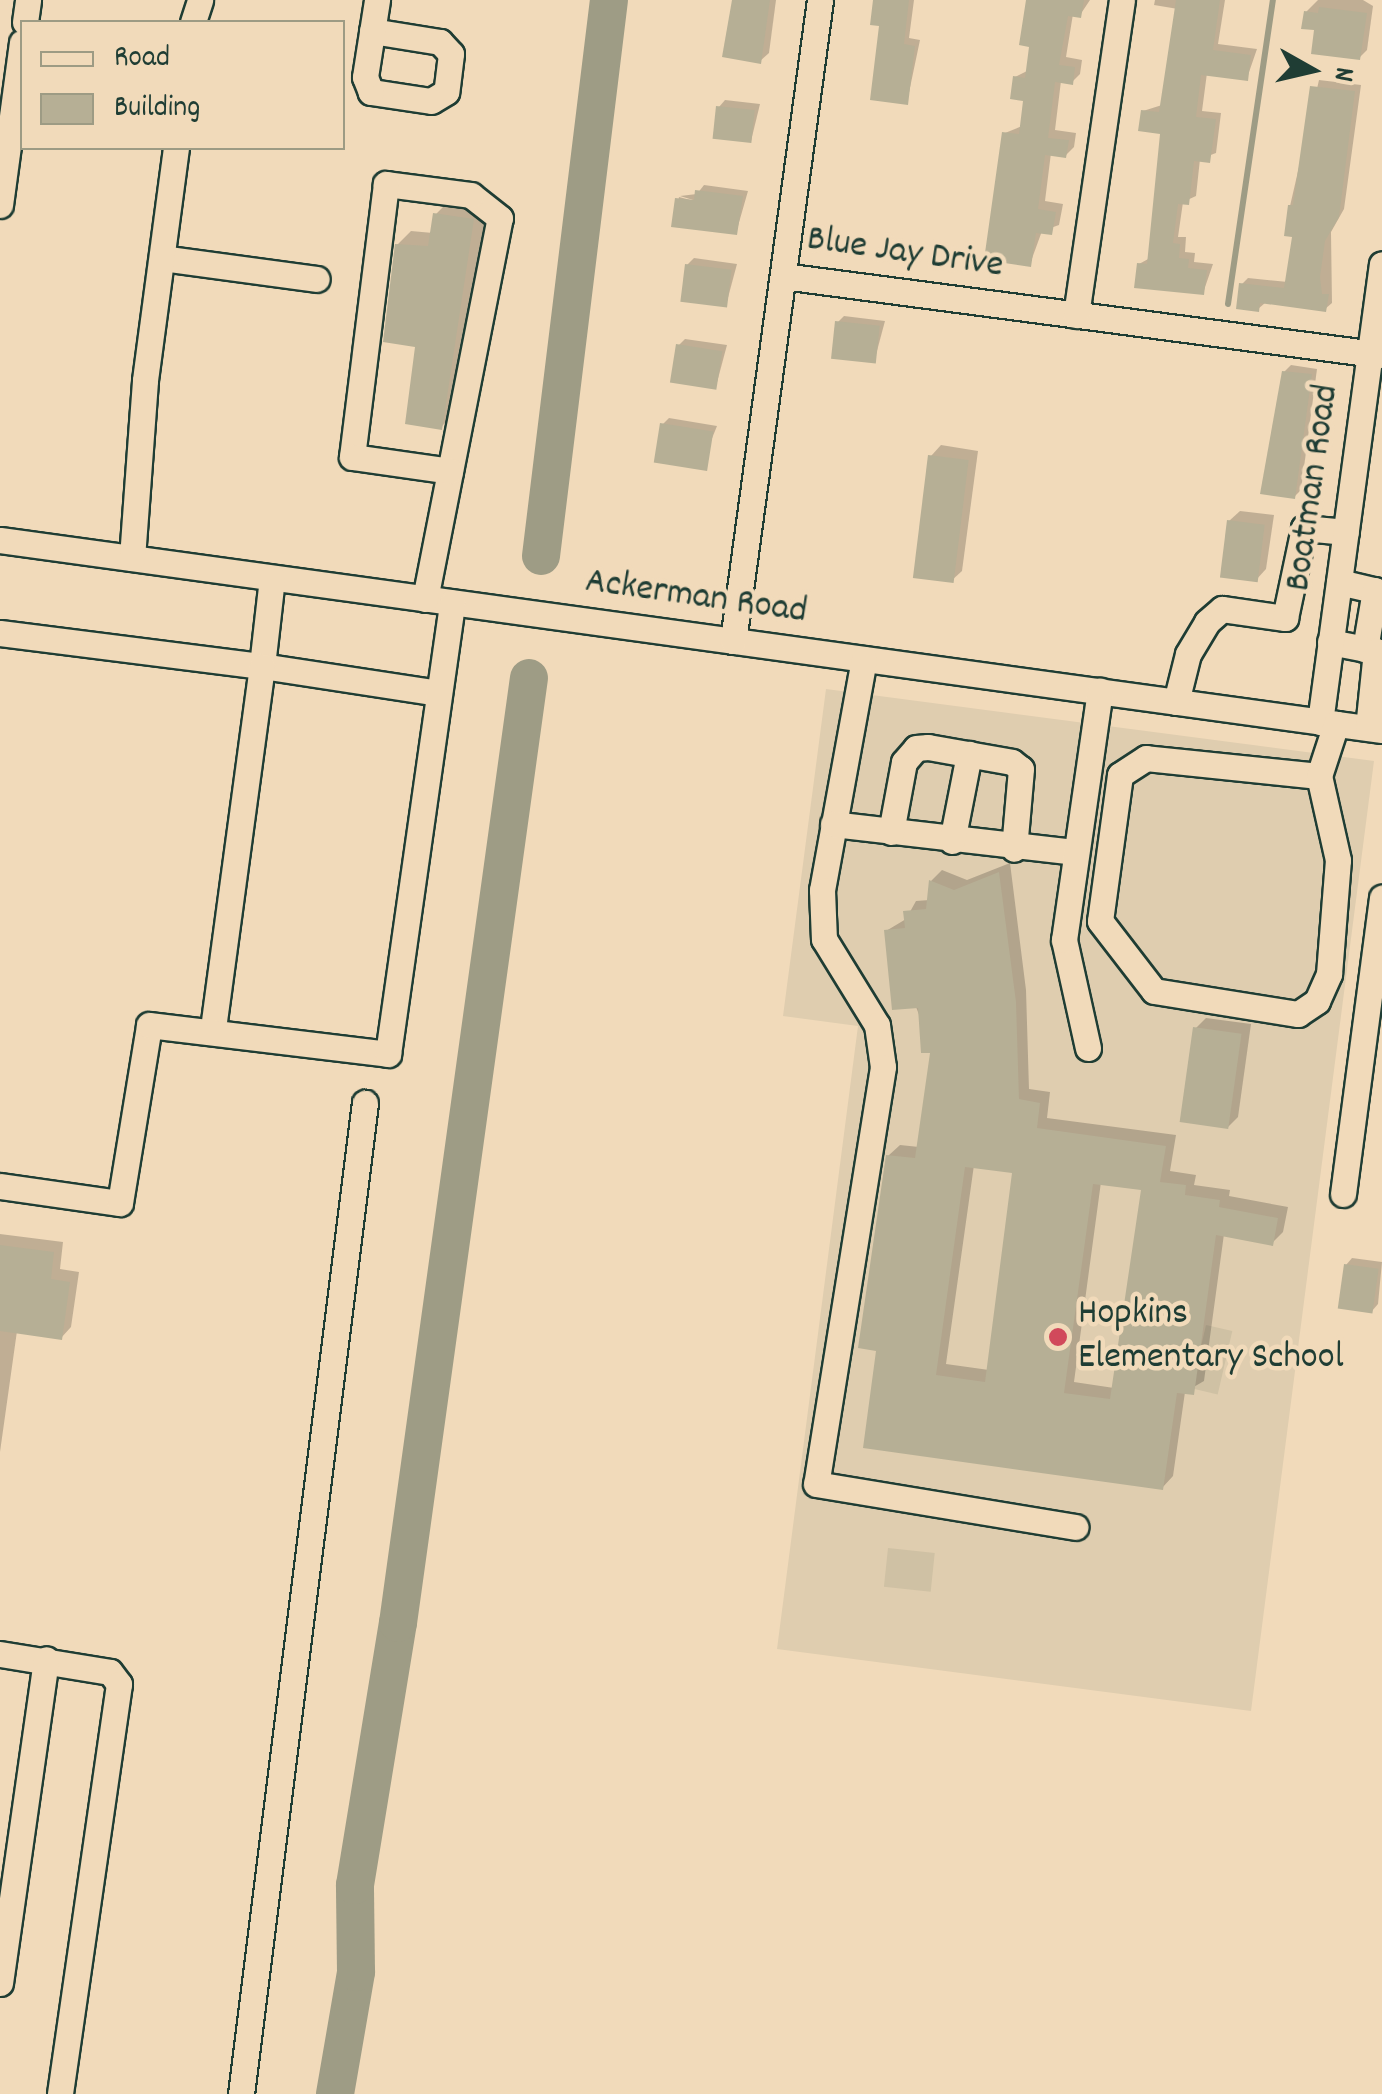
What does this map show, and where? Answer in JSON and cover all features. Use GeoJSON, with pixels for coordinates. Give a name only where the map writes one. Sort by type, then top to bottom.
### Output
{"type":"FeatureCollection","features":[{"type":"Feature","properties":{"kind":"street"},"geometry":{"type":"LineString","coordinates":[[372,31],[377,0]]}},
{"type":"Feature","properties":{"kind":"street"},"geometry":{"type":"LineString","coordinates":[[783,276],[820,0]]}},
{"type":"Feature","properties":{"kind":"street"},"geometry":{"type":"LineString","coordinates":[[1076,315],[1122,0]]}},
{"type":"Feature","properties":{"kind":"street"},"geometry":{"type":"LineString","coordinates":[[0,204],[20,57]]}},
{"type":"Feature","properties":{"kind":"street"},"geometry":{"type":"LineString","coordinates":[[132,558],[176,150]]}},
{"type":"Feature","properties":{"kind":"street"},"geometry":{"type":"LineString","coordinates":[[425,599],[500,218],[471,195],[386,184],[352,457],[450,471]]}},
{"type":"Feature","properties":{"kind":"street"},"geometry":{"type":"LineString","coordinates":[[162,258],[317,279]]}},
{"type":"Feature","properties":{"kind":"street","name":"Boatman Road"},"geometry":{"type":"LineString","coordinates":[[1319,776],[1328,723],[1330,642],[1376,354],[1382,264]]}},
{"type":"Feature","properties":{"kind":"street","name":"Blue Jay Drive"},"geometry":{"type":"LineString","coordinates":[[733,641],[783,276],[1376,354]]}},
{"type":"Feature","properties":{"kind":"street"},"geometry":{"type":"LineString","coordinates":[[1176,702],[1188,654],[1207,622],[1222,609],[1286,618],[1304,528],[1346,532]]}},
{"type":"Feature","properties":{"kind":"street","name":"Ackerman Road"},"geometry":{"type":"LineString","coordinates":[[0,540],[1375,729]]}},
{"type":"Feature","properties":{"kind":"street"},"geometry":{"type":"LineString","coordinates":[[213,1030],[272,578]]}},
{"type":"Feature","properties":{"kind":"street"},"geometry":{"type":"LineString","coordinates":[[1339,582],[1374,590],[1375,729]]}},
{"type":"Feature","properties":{"kind":"street"},"geometry":{"type":"LineString","coordinates":[[0,1186],[120,1203],[149,1025],[388,1054],[452,603]]}},
{"type":"Feature","properties":{"kind":"street"},"geometry":{"type":"LineString","coordinates":[[0,633],[438,693]]}},
{"type":"Feature","properties":{"kind":"street"},"geometry":{"type":"LineString","coordinates":[[1330,642],[1374,650]]}},
{"type":"Feature","properties":{"kind":"street"},"geometry":{"type":"LineString","coordinates":[[864,659],[822,890],[824,939],[877,1025],[883,1068],[816,1484],[1075,1527]]}},
{"type":"Feature","properties":{"kind":"street"},"geometry":{"type":"LineString","coordinates":[[1088,1048],[1064,940],[1100,691]]}},
{"type":"Feature","properties":{"kind":"street"},"geometry":{"type":"LineString","coordinates":[[891,832],[904,762],[916,748],[969,754],[1021,769],[1014,849]]}},
{"type":"Feature","properties":{"kind":"street"},"geometry":{"type":"LineString","coordinates":[[952,840],[969,754]]}},
{"type":"Feature","properties":{"kind":"street"},"geometry":{"type":"LineString","coordinates":[[1146,758],[1319,776],[1338,860],[1329,974],[1317,1001],[1298,1014],[1154,992],[1100,921],[1114,790],[1132,766],[1146,758]]}},
{"type":"Feature","properties":{"kind":"street"},"geometry":{"type":"LineString","coordinates":[[833,824],[1014,849],[1074,852]]}},
{"type":"Feature","properties":{"kind":"street"},"geometry":{"type":"LineString","coordinates":[[1343,1194],[1374,1022],[1382,898]]}},
{"type":"Feature","properties":{"kind":"street"},"geometry":{"type":"LineString","coordinates":[[241,2094],[365,1103]]}},
{"type":"Feature","properties":{"kind":"street"},"geometry":{"type":"LineString","coordinates":[[0,1654],[110,1672],[120,1684],[60,2094]]}},
{"type":"Feature","properties":{"kind":"street"},"geometry":{"type":"LineString","coordinates":[[0,1983],[46,1659]]}},
{"type":"Feature","properties":{"kind":"shaded area","name":"Hopkins Elementary School"},"geometry":{"type":"Polygon","coordinates":[[[826,689],[1374,761],[1251,1711],[777,1649],[858,1026],[783,1016],[826,689]]]}},
{"type":"Feature","properties":{"kind":"shaded area"},"geometry":{"type":"Polygon","coordinates":[[[1206,1325],[1232,1331],[1218,1394],[1191,1388],[1206,1325]]]}},
{"type":"Feature","properties":{"kind":"shaded area"},"geometry":{"type":"Polygon","coordinates":[[[888,1548],[935,1553],[931,1592],[884,1587],[888,1548]]]}},
{"type":"Feature","properties":{"kind":"building"},"geometry":{"type":"Polygon","coordinates":[[[732,0],[770,0],[761,64],[722,57],[732,0]]]}},
{"type":"Feature","properties":{"kind":"building"},"geometry":{"type":"Polygon","coordinates":[[[873,0],[909,0],[904,44],[915,46],[908,105],[870,100],[879,26],[870,25],[873,0]]]}},
{"type":"Feature","properties":{"kind":"building"},"geometry":{"type":"Polygon","coordinates":[[[1026,0],[1084,0],[1081,18],[1068,16],[1059,65],[1075,67],[1073,85],[1055,82],[1048,138],[1069,140],[1066,158],[1045,155],[1038,209],[1056,212],[1052,235],[1036,233],[1031,267],[984,260],[1002,132],[1019,134],[1023,101],[1010,99],[1013,76],[1025,78],[1029,47],[1019,45],[1026,0]]]}},
{"type":"Feature","properties":{"kind":"building"},"geometry":{"type":"Polygon","coordinates":[[[1176,0],[1220,0],[1213,50],[1251,55],[1248,81],[1201,75],[1196,117],[1216,119],[1210,163],[1194,161],[1189,205],[1178,204],[1173,243],[1180,244],[1179,258],[1189,259],[1188,268],[1207,270],[1204,295],[1134,288],[1137,263],[1147,264],[1160,134],[1138,131],[1141,110],[1159,112],[1176,0]]]}},
{"type":"Feature","properties":{"kind":"building"},"geometry":{"type":"Polygon","coordinates":[[[1319,7],[1367,13],[1360,60],[1311,54],[1314,30],[1301,29],[1304,11],[1318,13],[1319,7]]]}},
{"type":"Feature","properties":{"kind":"building"},"geometry":{"type":"Polygon","coordinates":[[[1310,86],[1355,91],[1339,217],[1325,241],[1320,277],[1322,294],[1329,294],[1326,312],[1260,303],[1259,312],[1236,309],[1239,283],[1284,288],[1292,237],[1284,236],[1288,205],[1293,205],[1310,86]]]}},
{"type":"Feature","properties":{"kind":"building"},"geometry":{"type":"Polygon","coordinates":[[[716,106],[755,110],[751,143],[713,139],[716,106]]]}},
{"type":"Feature","properties":{"kind":"building"},"geometry":{"type":"Polygon","coordinates":[[[695,190],[743,196],[737,235],[671,227],[675,198],[694,200],[695,190]]]}},
{"type":"Feature","properties":{"kind":"building"},"geometry":{"type":"Polygon","coordinates":[[[433,213],[474,219],[442,430],[405,424],[415,347],[383,342],[395,244],[428,246],[433,213]]]}},
{"type":"Feature","properties":{"kind":"building"},"geometry":{"type":"Polygon","coordinates":[[[685,264],[732,270],[727,307],[680,302],[685,264]]]}},
{"type":"Feature","properties":{"kind":"building"},"geometry":{"type":"Polygon","coordinates":[[[835,321],[880,326],[876,363],[831,359],[835,321]]]}},
{"type":"Feature","properties":{"kind":"building"},"geometry":{"type":"Polygon","coordinates":[[[676,344],[722,351],[716,390],[670,383],[676,344]]]}},
{"type":"Feature","properties":{"kind":"building"},"geometry":{"type":"Polygon","coordinates":[[[1282,371],[1312,374],[1295,499],[1260,494],[1282,371]]]}},
{"type":"Feature","properties":{"kind":"building"},"geometry":{"type":"Polygon","coordinates":[[[660,423],[713,431],[707,471],[654,463],[660,423]]]}},
{"type":"Feature","properties":{"kind":"building"},"geometry":{"type":"Polygon","coordinates":[[[928,455],[969,460],[954,583],[913,578],[928,455]]]}},
{"type":"Feature","properties":{"kind":"building"},"geometry":{"type":"Polygon","coordinates":[[[1227,520],[1265,525],[1258,582],[1220,578],[1227,520]]]}},
{"type":"Feature","properties":{"kind":"building"},"geometry":{"type":"Polygon","coordinates":[[[999,872],[1016,1002],[1019,1099],[1040,1103],[1037,1128],[1166,1146],[1160,1182],[1186,1185],[1185,1195],[1220,1200],[1219,1207],[1278,1218],[1273,1246],[1216,1235],[1194,1395],[1177,1393],[1163,1490],[863,1448],[876,1351],[858,1348],[886,1155],[915,1158],[930,1053],[921,1053],[918,1008],[892,1010],[884,930],[905,928],[903,911],[926,909],[929,880],[954,890],[999,872]],[[965,1167],[936,1375],[985,1382],[1012,1173],[965,1167]],[[1093,1184],[1064,1393],[1110,1399],[1141,1190],[1093,1184]]]}},
{"type":"Feature","properties":{"kind":"building"},"geometry":{"type":"Polygon","coordinates":[[[1193,1027],[1242,1034],[1228,1129],[1180,1122],[1193,1027]]]}},
{"type":"Feature","properties":{"kind":"building"},"geometry":{"type":"Polygon","coordinates":[[[0,1245],[54,1252],[51,1279],[70,1282],[62,1340],[0,1331],[0,1245]]]}},
{"type":"Feature","properties":{"kind":"building"},"geometry":{"type":"Polygon","coordinates":[[[1344,1264],[1379,1269],[1372,1313],[1338,1309],[1344,1264]]]}},
{"type":"Feature","properties":{"kind":"waterway"},"geometry":{"type":"LineString","coordinates":[[541,556],[609,0]]}},
{"type":"Feature","properties":{"kind":"waterway"},"geometry":{"type":"LineString","coordinates":[[1228,304],[1273,0]]}},
{"type":"Feature","properties":{"kind":"waterway"},"geometry":{"type":"LineString","coordinates":[[335,2094],[356,1972],[355,1885],[398,1623],[529,678]]}},
{"type":"Feature","properties":{"kind":"place","name":"Hopkins Elementary School"},"geometry":{"type":"Point","coordinates":[1058,1337]}}]}
